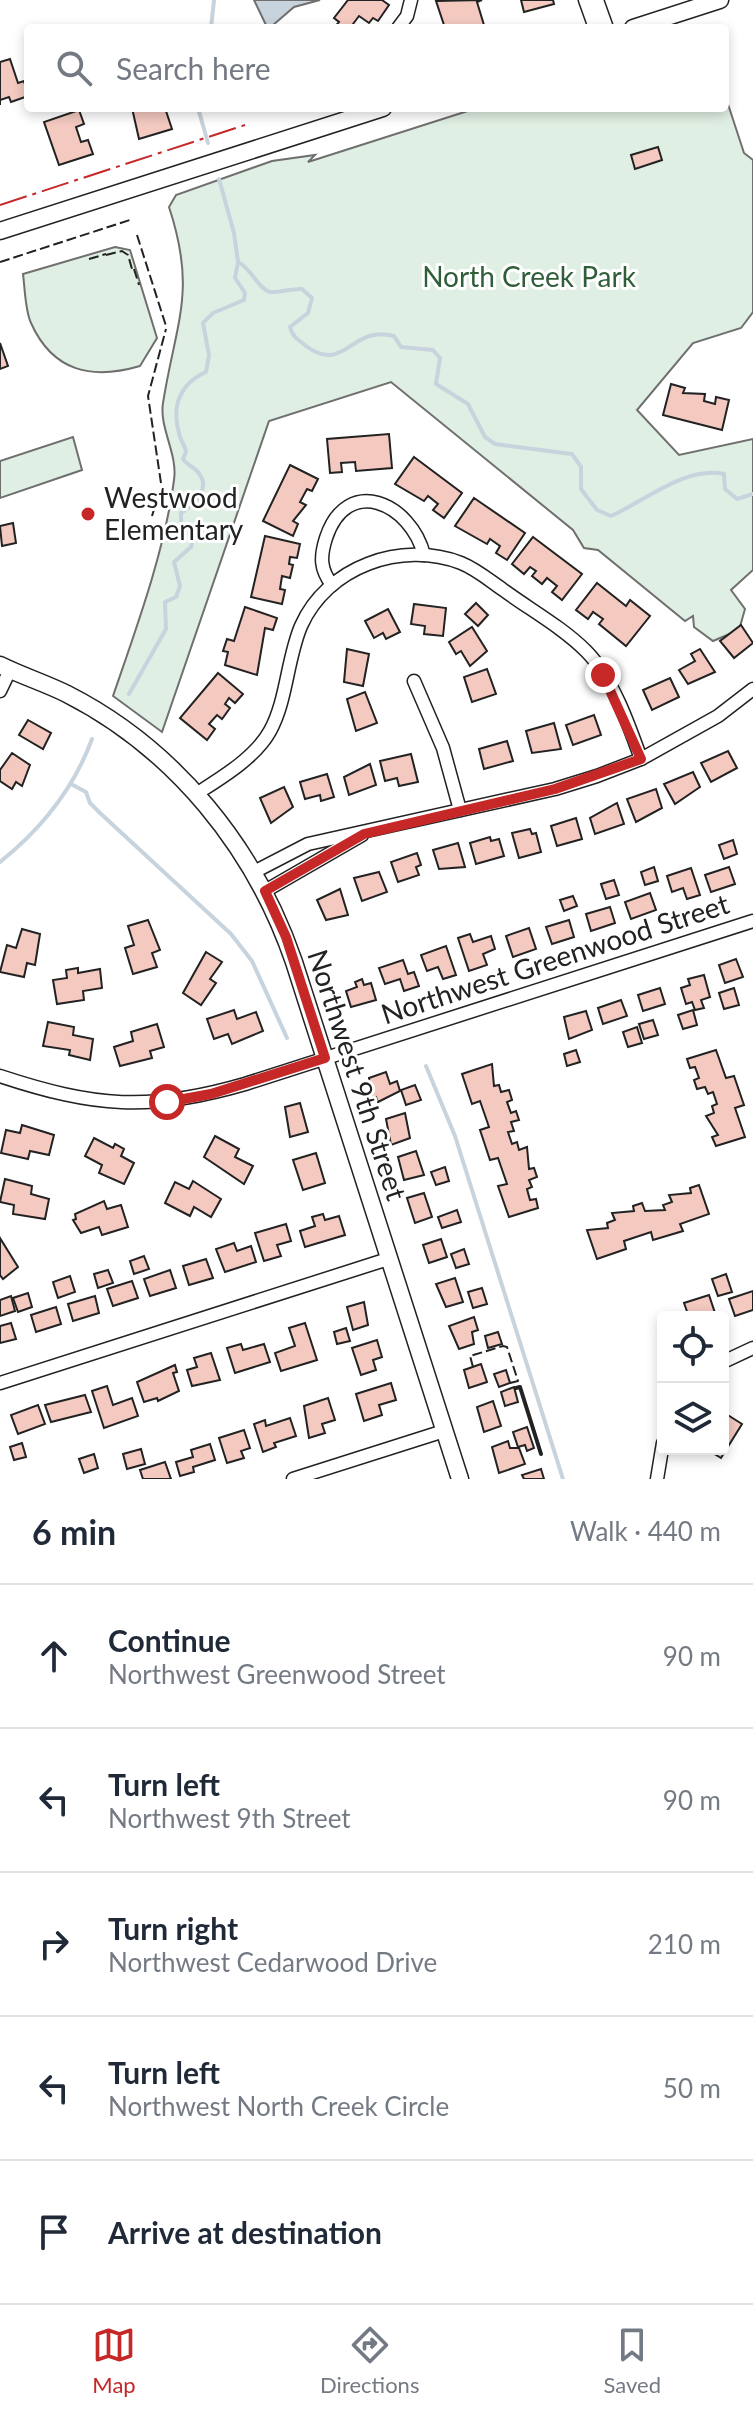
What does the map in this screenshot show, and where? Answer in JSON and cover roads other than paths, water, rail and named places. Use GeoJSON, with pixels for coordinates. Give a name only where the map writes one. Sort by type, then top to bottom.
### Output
{"type":"FeatureCollection","features":[{"type":"Feature","properties":{"kind":"street"},"geometry":{"type":"LineString","coordinates":[[401,24],[407,16],[411,0]]}},
{"type":"Feature","properties":{"kind":"street"},"geometry":{"type":"LineString","coordinates":[[585,0],[594,24]]}},
{"type":"Feature","properties":{"kind":"street"},"geometry":{"type":"LineString","coordinates":[[597,0],[606,24]]}},
{"type":"Feature","properties":{"kind":"street"},"geometry":{"type":"LineString","coordinates":[[645,24],[720,0]]}},
{"type":"Feature","properties":{"kind":"street"},"geometry":{"type":"LineString","coordinates":[[0,231],[371,112]]}},
{"type":"Feature","properties":{"kind":"street"},"geometry":{"type":"LineString","coordinates":[[332,585],[324,574],[322,553],[333,519],[354,502],[367,500],[379,504],[409,522],[419,536],[424,555]]}},
{"type":"Feature","properties":{"kind":"street"},"geometry":{"type":"LineString","coordinates":[[196,794],[253,752],[270,731],[299,630],[310,608],[332,585],[367,564],[408,554],[460,563],[482,574],[586,651],[603,675],[641,759]]}},
{"type":"Feature","properties":{"kind":"street"},"geometry":{"type":"LineString","coordinates":[[0,691],[5,667]]}},
{"type":"Feature","properties":{"kind":"street","name":"Northwest 9th Street"},"geometry":{"type":"LineString","coordinates":[[5,667],[68,695],[112,721],[162,760],[223,826],[265,891],[286,937],[460,1479]]}},
{"type":"Feature","properties":{"kind":"street"},"geometry":{"type":"LineString","coordinates":[[414,681],[443,748],[460,810]]}},
{"type":"Feature","properties":{"kind":"street"},"geometry":{"type":"LineString","coordinates":[[254,872],[308,844],[364,834],[555,789],[641,759],[718,716],[753,689]]}},
{"type":"Feature","properties":{"kind":"street"},"geometry":{"type":"LineString","coordinates":[[265,891],[364,834]]}},
{"type":"Feature","properties":{"kind":"street","name":"Northwest Greenwood Street"},"geometry":{"type":"LineString","coordinates":[[0,1076],[72,1098],[167,1102],[211,1094],[753,921]]}},
{"type":"Feature","properties":{"kind":"street"},"geometry":{"type":"LineString","coordinates":[[0,1383],[388,1259]]}},
{"type":"Feature","properties":{"kind":"street"},"geometry":{"type":"LineString","coordinates":[[729,1359],[753,1348]]}},
{"type":"Feature","properties":{"kind":"street"},"geometry":{"type":"LineString","coordinates":[[293,1479],[444,1431]]}},
{"type":"Feature","properties":{"kind":"street"},"geometry":{"type":"LineString","coordinates":[[657,1479],[661,1455]]}},
{"type":"Feature","properties":{"kind":"waterway"},"geometry":{"type":"LineString","coordinates":[[211,24],[214,0]]}},
{"type":"Feature","properties":{"kind":"waterway"},"geometry":{"type":"LineString","coordinates":[[199,112],[208,143]]}},
{"type":"Feature","properties":{"kind":"waterway"},"geometry":{"type":"LineString","coordinates":[[129,694],[166,629],[165,602],[176,597],[180,586],[174,562],[191,547],[193,539],[181,524],[181,513],[200,495],[203,483],[197,471],[183,459],[186,452],[177,423],[177,404],[190,382],[206,372],[209,355],[203,323],[213,313],[244,300],[245,293],[235,278],[238,262],[234,233],[219,179]]}},
{"type":"Feature","properties":{"kind":"waterway"},"geometry":{"type":"LineString","coordinates":[[238,262],[270,292],[302,289],[312,298],[308,313],[290,327],[296,338],[319,353],[330,355],[340,352],[379,334],[394,336],[401,347],[433,350],[440,358],[436,384],[468,404],[485,437],[495,444],[572,454],[581,467],[581,489],[597,510],[611,516],[666,486],[709,473],[724,474],[725,489],[737,499],[753,494]]}},
{"type":"Feature","properties":{"kind":"waterway"},"geometry":{"type":"LineString","coordinates":[[0,862],[29,836],[66,791],[92,739]]}},
{"type":"Feature","properties":{"kind":"waterway"},"geometry":{"type":"LineString","coordinates":[[71,784],[86,792],[90,803],[100,813],[231,934],[252,961],[287,1038]]}},
{"type":"Feature","properties":{"kind":"waterway"},"geometry":{"type":"LineString","coordinates":[[426,1066],[455,1136],[563,1479]]}},
{"type":"Feature","properties":{"kind":"place","name":"Westwood Elementary"},"geometry":{"type":"Point","coordinates":[88,514]}},
{"type":"Feature","properties":{"kind":"park label","name":"North Creek Park"},"geometry":{"type":"Point","coordinates":[529,277]}}]}
